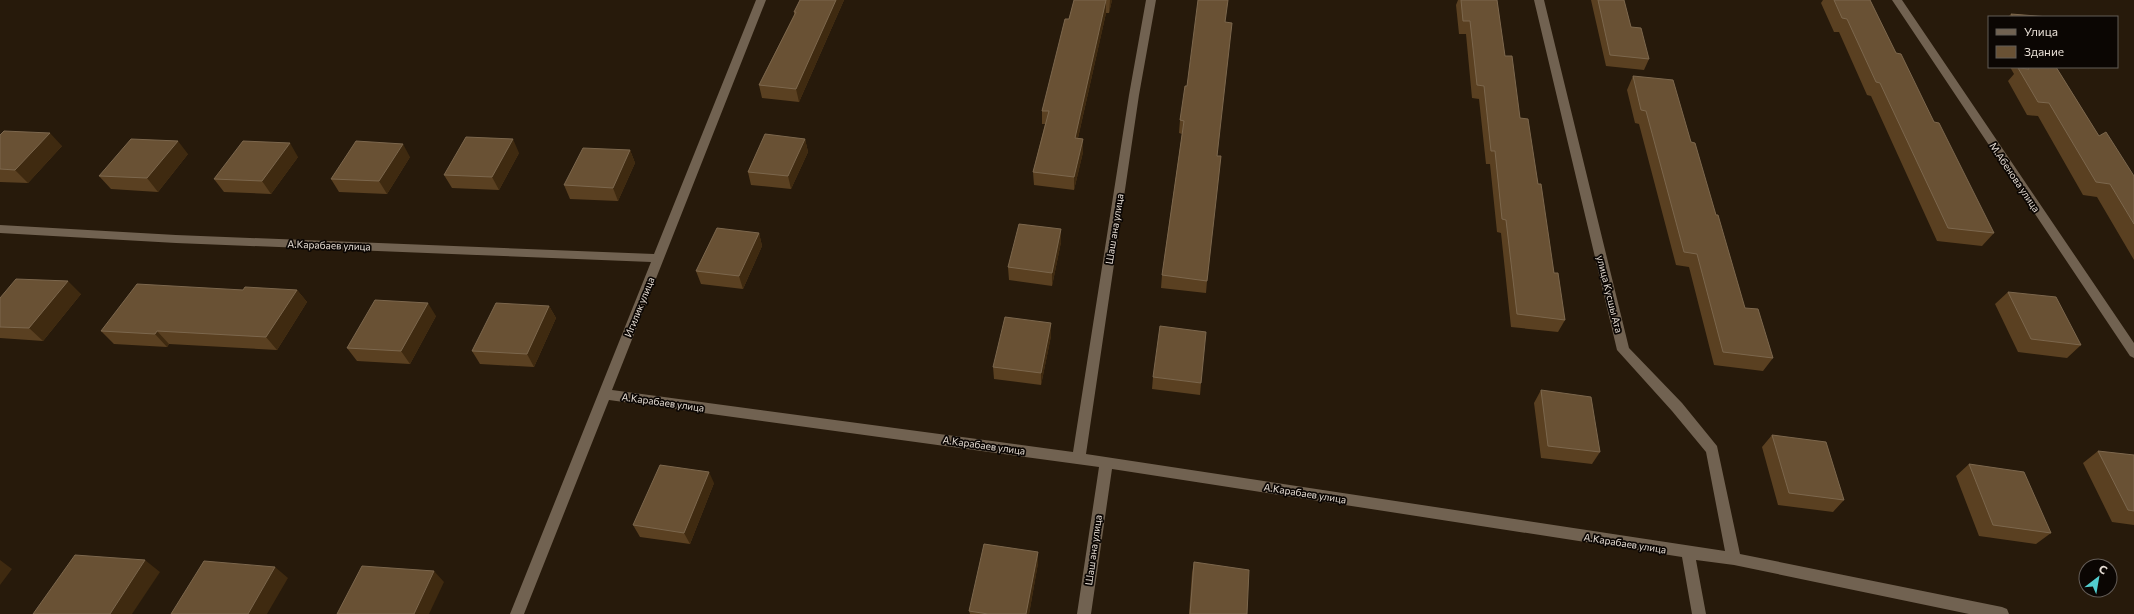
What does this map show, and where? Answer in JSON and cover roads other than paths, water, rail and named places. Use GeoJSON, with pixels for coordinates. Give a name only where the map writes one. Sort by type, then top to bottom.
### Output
{"type":"FeatureCollection","features":[{"type":"Feature","properties":{"kind":"street","name":"Игилик улица"},"geometry":{"type":"LineString","coordinates":[[516,614],[761,0]]}},
{"type":"Feature","properties":{"kind":"street","name":"Шаш ана улица"},"geometry":{"type":"LineString","coordinates":[[1079,458],[1134,95],[1150,0]]}},
{"type":"Feature","properties":{"kind":"street","name":"улица Кусшы Ата"},"geometry":{"type":"LineString","coordinates":[[1539,0],[1623,350],[1677,407],[1712,450],[1734,559]]}},
{"type":"Feature","properties":{"kind":"street","name":"М.Абенова улица"},"geometry":{"type":"LineString","coordinates":[[1897,0],[2134,353]]}},
{"type":"Feature","properties":{"kind":"street","name":"А.Карабаев улица"},"geometry":{"type":"LineString","coordinates":[[0,229],[176,239],[659,258]]}},
{"type":"Feature","properties":{"kind":"street","name":"А.Карабаев улица"},"geometry":{"type":"LineString","coordinates":[[604,394],[1079,458],[1734,559],[2002,614]]}},
{"type":"Feature","properties":{"kind":"street","name":"Шаш ана улица"},"geometry":{"type":"LineString","coordinates":[[1084,614],[1106,462]]}},
{"type":"Feature","properties":{"kind":"street"},"geometry":{"type":"LineString","coordinates":[[1688,553],[1699,614]]}}]}
